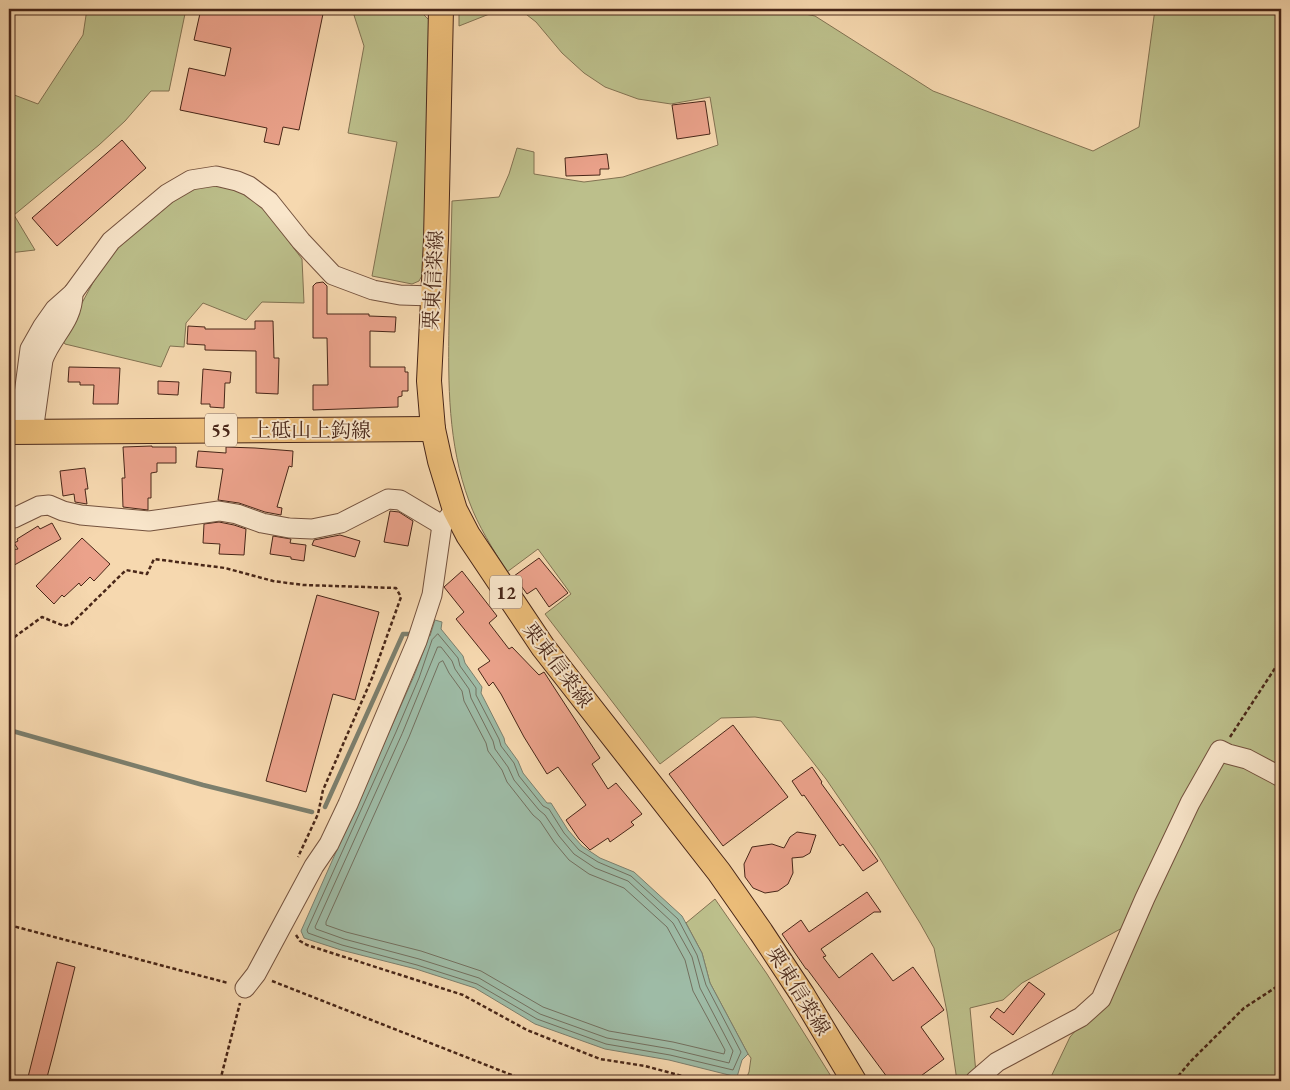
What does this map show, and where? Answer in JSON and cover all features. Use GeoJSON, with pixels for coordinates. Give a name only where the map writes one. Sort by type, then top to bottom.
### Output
{"type":"FeatureCollection","features":[{"type":"Feature","properties":{"kind":"main road","name":"栗東信楽線"},"geometry":{"type":"LineString","coordinates":[[441,9],[436,240],[429,381],[433,429],[440,461],[448,517],[468,535],[543,647],[719,872],[802,994],[854,1081]]}},
{"type":"Feature","properties":{"kind":"main road","name":"上砥山上鈎線"},"geometry":{"type":"LineString","coordinates":[[20,432],[433,429]]}},
{"type":"Feature","properties":{"kind":"lane"},"geometry":{"type":"LineString","coordinates":[[20,432],[30,349],[43,326],[56,309],[73,293],[112,241],[167,194],[191,180],[216,176],[249,186],[269,201],[301,241],[333,275],[373,290],[400,295],[433,296]]}},
{"type":"Feature","properties":{"kind":"lane"},"geometry":{"type":"LineString","coordinates":[[9,519],[39,506],[49,505],[63,511],[81,515],[149,521],[219,511],[237,514],[262,523],[288,528],[312,529],[341,523],[388,499],[400,500],[448,517],[432,595],[417,641],[329,844],[314,866],[250,981]]}},
{"type":"Feature","properties":{"kind":"lane"},"geometry":{"type":"LineString","coordinates":[[975,1081],[997,1062],[1081,1018],[1101,999],[1145,898],[1190,803],[1220,750],[1247,759],[1281,777]]}},
{"type":"Feature","properties":{"kind":"path"},"geometry":{"type":"LineString","coordinates":[[9,641],[42,617],[64,626],[71,624],[126,570],[147,574],[154,558],[226,568],[273,581],[303,585],[396,588],[401,597],[372,678],[323,790],[318,814],[295,864]]}},
{"type":"Feature","properties":{"kind":"path"},"geometry":{"type":"LineString","coordinates":[[1220,750],[1281,659]]}},
{"type":"Feature","properties":{"kind":"path"},"geometry":{"type":"LineString","coordinates":[[9,925],[250,981],[526,1081]]}},
{"type":"Feature","properties":{"kind":"path"},"geometry":{"type":"LineString","coordinates":[[296,929],[295,934],[300,941],[307,945],[463,995],[526,1030],[600,1058],[644,1066],[701,1081]]}},
{"type":"Feature","properties":{"kind":"path"},"geometry":{"type":"LineString","coordinates":[[220,1081],[250,981]]}},
{"type":"Feature","properties":{"kind":"path"},"geometry":{"type":"LineString","coordinates":[[1174,1081],[1190,1061],[1244,1008],[1281,984]]}},
{"type":"Feature","properties":{"kind":"green space"},"geometry":{"type":"Polygon","coordinates":[[[87,9],[186,9],[169,91],[151,91],[125,121],[99,145],[14,215],[35,250],[9,253],[9,93],[38,104],[83,35],[87,9]]]}},
{"type":"Feature","properties":{"kind":"green space"},"geometry":{"type":"Polygon","coordinates":[[[352,9],[418,9],[429,20],[424,272],[419,281],[412,284],[372,276],[397,142],[348,133],[364,46],[352,9]]]}},
{"type":"Feature","properties":{"kind":"green space"},"geometry":{"type":"Polygon","coordinates":[[[459,9],[780,9],[815,16],[933,91],[1093,151],[1139,127],[1155,9],[1281,9],[1281,1081],[1049,1081],[1070,1037],[1095,1008],[1124,927],[1022,983],[1003,1000],[970,1008],[976,1073],[957,1081],[947,1012],[934,948],[874,849],[826,779],[781,721],[755,717],[721,718],[660,764],[545,614],[571,594],[538,549],[507,572],[486,537],[469,501],[462,479],[453,436],[449,391],[452,201],[499,197],[517,148],[534,152],[534,174],[584,182],[623,177],[718,145],[710,97],[671,104],[638,99],[605,87],[584,73],[562,53],[536,22],[522,11],[497,11],[459,26],[459,9]]]}},
{"type":"Feature","properties":{"kind":"green space"},"geometry":{"type":"Polygon","coordinates":[[[207,184],[240,191],[257,201],[267,213],[302,259],[304,303],[262,302],[246,320],[203,303],[186,323],[184,347],[170,346],[161,367],[65,344],[62,340],[110,255],[171,198],[207,184]]]}},
{"type":"Feature","properties":{"kind":"green space"},"geometry":{"type":"Polygon","coordinates":[[[715,899],[767,974],[834,1081],[745,1081],[749,1072],[751,1058],[710,983],[702,953],[686,923],[715,899]]]}},
{"type":"Feature","properties":{"kind":"water"},"geometry":{"type":"Polygon","coordinates":[[[435,620],[442,622],[441,629],[463,656],[465,663],[482,687],[481,693],[505,743],[518,761],[523,773],[547,803],[551,803],[568,830],[582,846],[600,858],[634,872],[682,916],[702,953],[710,983],[748,1054],[742,1060],[737,1077],[669,1060],[605,1049],[535,1024],[475,988],[416,969],[341,950],[304,938],[301,931],[414,676],[427,642],[423,641],[425,635],[430,636],[435,620]]]}},
{"type":"Feature","properties":{"kind":"building"},"geometry":{"type":"Polygon","coordinates":[[[201,9],[324,9],[299,130],[283,127],[279,145],[264,142],[267,128],[180,110],[189,68],[225,76],[231,48],[194,40],[201,9]]]}},
{"type":"Feature","properties":{"kind":"building"},"geometry":{"type":"Polygon","coordinates":[[[705,101],[710,134],[677,139],[672,105],[705,101]]]}},
{"type":"Feature","properties":{"kind":"building"},"geometry":{"type":"Polygon","coordinates":[[[122,140],[146,168],[57,246],[32,218],[122,140]]]}},
{"type":"Feature","properties":{"kind":"building"},"geometry":{"type":"Polygon","coordinates":[[[607,154],[609,169],[600,169],[600,175],[566,176],[565,158],[607,154]]]}},
{"type":"Feature","properties":{"kind":"building"},"geometry":{"type":"Polygon","coordinates":[[[323,282],[327,286],[327,314],[369,314],[369,316],[396,317],[395,332],[370,331],[370,367],[405,367],[405,372],[408,372],[408,391],[402,391],[402,396],[398,397],[398,407],[313,410],[313,385],[328,385],[327,338],[313,338],[313,286],[316,283],[323,282]]]}},
{"type":"Feature","properties":{"kind":"building"},"geometry":{"type":"Polygon","coordinates":[[[255,321],[273,321],[274,358],[279,358],[278,394],[256,393],[256,351],[205,350],[205,345],[187,344],[188,326],[205,327],[205,329],[255,329],[255,321]]]}},
{"type":"Feature","properties":{"kind":"building"},"geometry":{"type":"Polygon","coordinates":[[[69,367],[120,368],[118,404],[93,404],[94,385],[80,385],[80,382],[68,382],[69,367]]]}},
{"type":"Feature","properties":{"kind":"building"},"geometry":{"type":"Polygon","coordinates":[[[203,369],[231,372],[230,383],[225,383],[224,408],[210,407],[210,404],[201,404],[203,369]]]}},
{"type":"Feature","properties":{"kind":"building"},"geometry":{"type":"Polygon","coordinates":[[[158,381],[179,382],[178,395],[158,394],[158,381]]]}},
{"type":"Feature","properties":{"kind":"building"},"geometry":{"type":"Polygon","coordinates":[[[123,447],[176,447],[176,463],[157,463],[157,472],[151,473],[151,498],[148,498],[148,510],[123,507],[122,478],[125,478],[123,447]]]}},
{"type":"Feature","properties":{"kind":"building"},"geometry":{"type":"Polygon","coordinates":[[[226,447],[293,451],[292,467],[289,466],[277,507],[282,508],[281,515],[265,512],[239,503],[218,500],[223,469],[196,467],[198,451],[226,453],[226,447]]]}},
{"type":"Feature","properties":{"kind":"building"},"geometry":{"type":"Polygon","coordinates":[[[85,468],[88,489],[85,489],[87,504],[75,502],[74,494],[63,496],[60,471],[85,468]]]}},
{"type":"Feature","properties":{"kind":"building"},"geometry":{"type":"Polygon","coordinates":[[[390,511],[399,512],[413,521],[408,546],[384,542],[390,511]]]}},
{"type":"Feature","properties":{"kind":"building"},"geometry":{"type":"Polygon","coordinates":[[[219,522],[246,529],[244,555],[219,554],[220,544],[203,543],[204,524],[219,522]]]}},
{"type":"Feature","properties":{"kind":"building"},"geometry":{"type":"Polygon","coordinates":[[[52,523],[61,539],[9,568],[9,550],[18,549],[14,543],[18,541],[17,539],[38,526],[40,529],[52,523]]]}},
{"type":"Feature","properties":{"kind":"building"},"geometry":{"type":"Polygon","coordinates":[[[340,535],[360,541],[355,557],[312,545],[314,540],[340,535]]]}},
{"type":"Feature","properties":{"kind":"building"},"geometry":{"type":"Polygon","coordinates":[[[273,536],[291,539],[290,543],[306,545],[304,561],[270,554],[273,536]]]}},
{"type":"Feature","properties":{"kind":"building"},"geometry":{"type":"Polygon","coordinates":[[[82,538],[110,564],[94,581],[90,577],[81,586],[79,583],[64,597],[62,595],[54,604],[36,586],[82,538]]]}},
{"type":"Feature","properties":{"kind":"building"},"geometry":{"type":"Polygon","coordinates":[[[539,558],[568,593],[549,607],[536,588],[527,594],[514,576],[539,558]]]}},
{"type":"Feature","properties":{"kind":"building"},"geometry":{"type":"Polygon","coordinates":[[[462,571],[497,616],[489,623],[509,649],[512,647],[539,675],[544,672],[600,758],[592,764],[608,789],[616,783],[642,814],[631,822],[634,825],[610,842],[608,838],[590,850],[579,839],[566,820],[586,805],[558,767],[547,774],[501,694],[493,682],[489,686],[478,669],[490,661],[456,619],[464,612],[444,587],[462,571]]]}},
{"type":"Feature","properties":{"kind":"building"},"geometry":{"type":"Polygon","coordinates":[[[317,595],[379,612],[355,700],[333,694],[306,792],[266,781],[317,595]]]}},
{"type":"Feature","properties":{"kind":"building"},"geometry":{"type":"Polygon","coordinates":[[[733,725],[788,797],[723,846],[669,774],[733,725]]]}},
{"type":"Feature","properties":{"kind":"building"},"geometry":{"type":"Polygon","coordinates":[[[812,767],[821,783],[878,861],[863,871],[843,844],[840,846],[792,781],[812,767]]]}},
{"type":"Feature","properties":{"kind":"building"},"geometry":{"type":"Polygon","coordinates":[[[797,832],[816,835],[810,853],[803,857],[792,858],[793,873],[788,884],[778,891],[765,893],[753,888],[745,877],[744,864],[752,847],[772,844],[784,848],[790,837],[797,832]]]}},
{"type":"Feature","properties":{"kind":"building"},"geometry":{"type":"Polygon","coordinates":[[[867,892],[881,912],[874,912],[821,949],[826,956],[823,957],[839,978],[872,953],[893,981],[913,967],[944,1010],[921,1027],[944,1059],[914,1081],[890,1081],[782,934],[801,920],[809,932],[867,892]]]}},
{"type":"Feature","properties":{"kind":"building"},"geometry":{"type":"Polygon","coordinates":[[[57,962],[75,967],[54,1051],[46,1081],[27,1081],[57,962]]]}},
{"type":"Feature","properties":{"kind":"building"},"geometry":{"type":"Polygon","coordinates":[[[1029,982],[1045,994],[1013,1035],[990,1017],[997,1008],[1004,1013],[1029,982]]]}},
{"type":"Feature","properties":{"kind":"waterway"},"geometry":{"type":"LineString","coordinates":[[325,807],[403,634],[413,634]]}},
{"type":"Feature","properties":{"kind":"waterway"},"geometry":{"type":"LineString","coordinates":[[9,730],[203,785],[312,812]]}}]}
